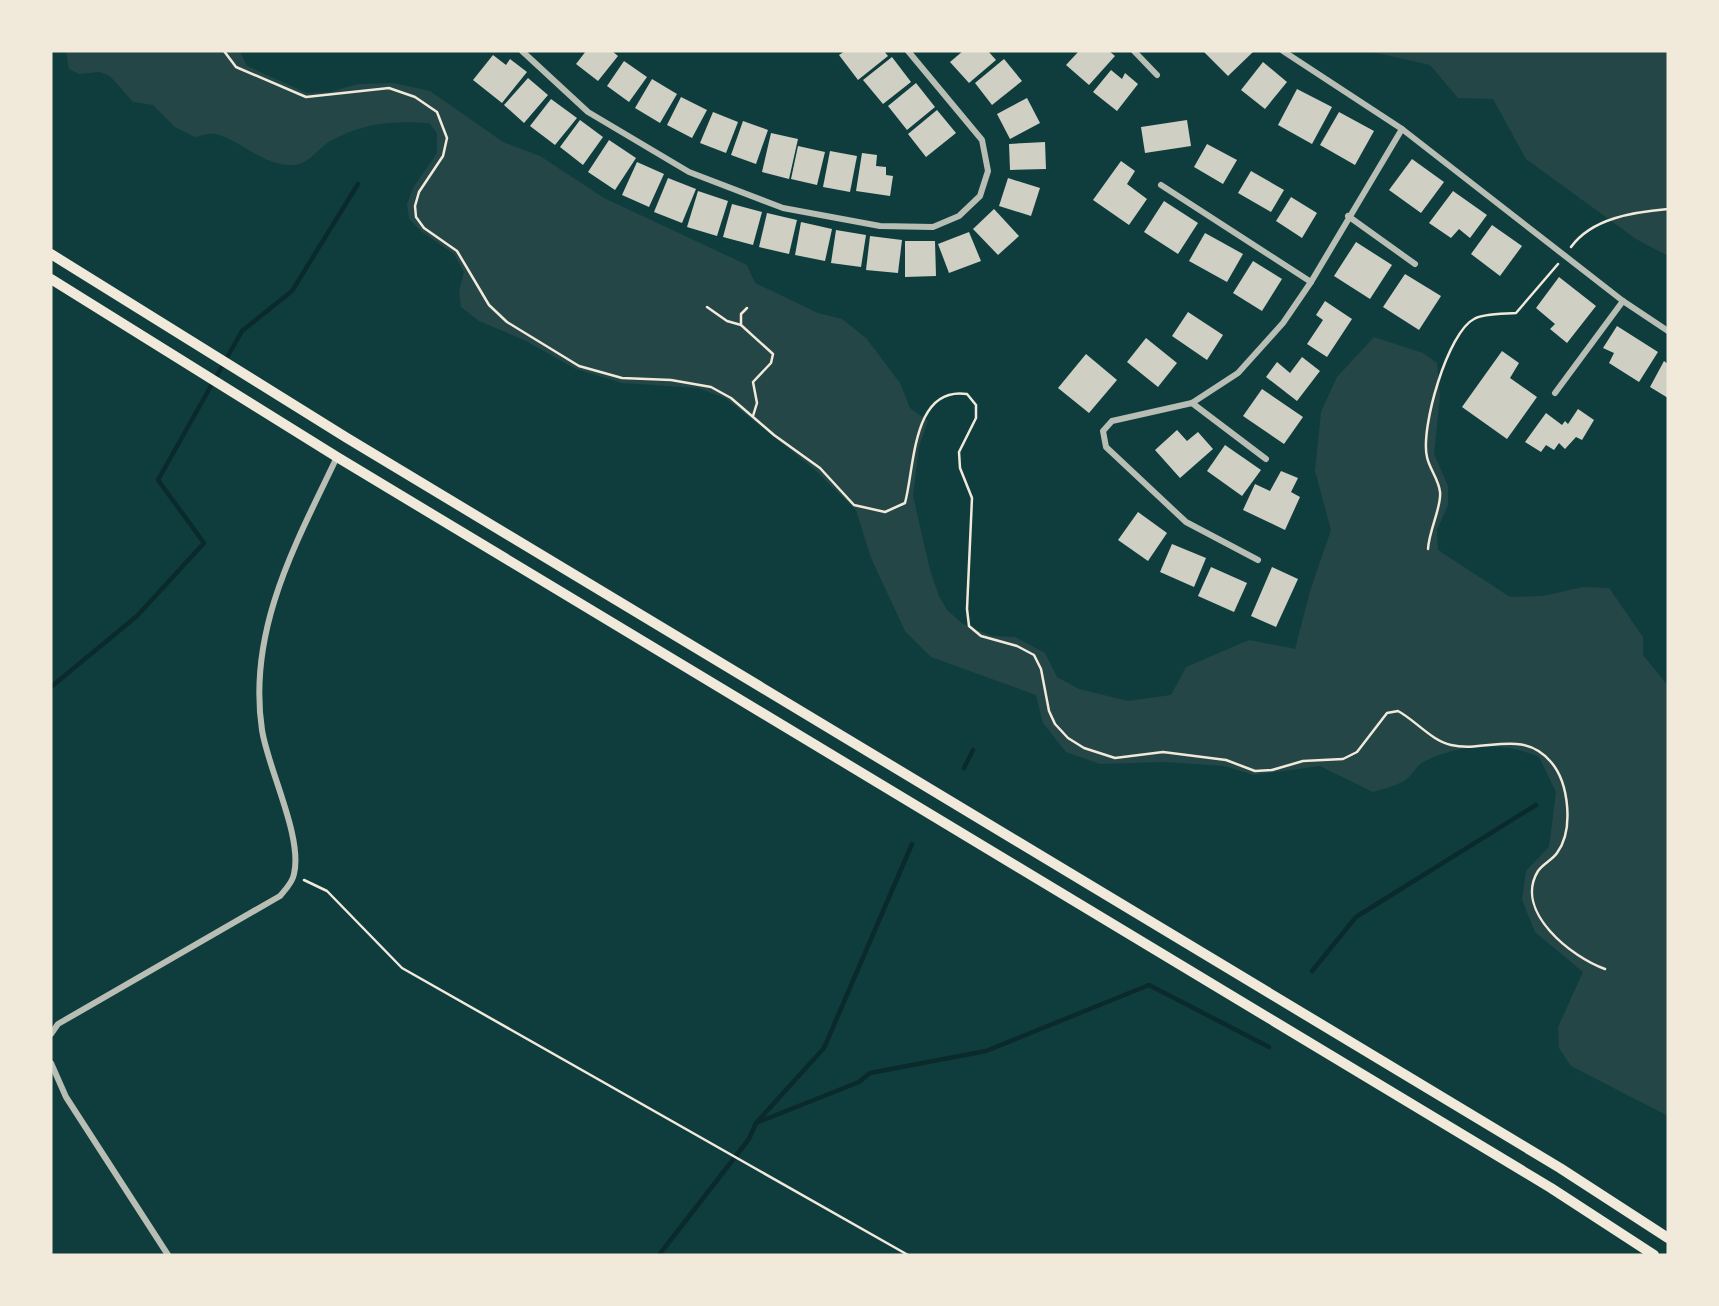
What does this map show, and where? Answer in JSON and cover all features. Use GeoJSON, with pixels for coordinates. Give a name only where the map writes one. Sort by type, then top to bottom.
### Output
{"type":"FeatureCollection","features":[{"type":"Feature","properties":{"kind":"highway"},"geometry":{"type":"LineString","coordinates":[[51,254],[347,438],[1560,1167],[1668,1238]]}},
{"type":"Feature","properties":{"kind":"highway"},"geometry":{"type":"LineString","coordinates":[[51,279],[337,457],[1552,1188],[1654,1255]]}},
{"type":"Feature","properties":{"kind":"street"},"geometry":{"type":"LineString","coordinates":[[522,51],[588,112],[689,172],[783,208],[880,226],[933,227],[959,216],[980,195],[988,171],[982,140],[908,51]]}},
{"type":"Feature","properties":{"kind":"street"},"geometry":{"type":"LineString","coordinates":[[1134,51],[1157,75]]}},
{"type":"Feature","properties":{"kind":"street"},"geometry":{"type":"LineString","coordinates":[[1283,51],[1402,129],[1623,301],[1668,331]]}},
{"type":"Feature","properties":{"kind":"street"},"geometry":{"type":"LineString","coordinates":[[1258,560],[1186,522],[1106,447],[1103,431],[1112,421],[1192,403],[1238,373],[1283,323],[1311,282],[1402,129]]}},
{"type":"Feature","properties":{"kind":"street"},"geometry":{"type":"LineString","coordinates":[[1161,185],[1311,282]]}},
{"type":"Feature","properties":{"kind":"street"},"geometry":{"type":"LineString","coordinates":[[1348,216],[1415,264]]}},
{"type":"Feature","properties":{"kind":"street"},"geometry":{"type":"LineString","coordinates":[[1555,393],[1623,301]]}},
{"type":"Feature","properties":{"kind":"street"},"geometry":{"type":"LineString","coordinates":[[1192,403],[1266,459]]}},
{"type":"Feature","properties":{"kind":"street"},"geometry":{"type":"LineString","coordinates":[[51,1034],[58,1024],[280,896],[294,876],[295,850],[262,730],[260,673],[267,619],[287,562],[337,457]]}},
{"type":"Feature","properties":{"kind":"street"},"geometry":{"type":"LineString","coordinates":[[51,1063],[66,1097],[168,1255]]}},
{"type":"Feature","properties":{"kind":"path"},"geometry":{"type":"LineString","coordinates":[[224,51],[236,66],[306,97],[329,97],[359,89],[389,88],[415,97],[437,112],[447,138],[435,172],[419,192],[415,206],[416,216],[424,228],[457,251],[489,305],[508,322],[579,366],[622,378],[671,380],[711,387],[731,398],[820,468],[854,505],[885,512],[905,503],[924,418],[937,399],[953,392],[967,394],[976,405],[976,418],[959,452],[960,468],[972,498],[969,626],[981,636],[1017,646],[1034,655],[1041,669],[1052,718],[1068,738],[1084,748],[1115,758],[1163,752],[1226,760],[1255,771],[1272,770],[1303,761],[1342,759],[1357,752],[1387,713],[1398,711],[1450,746],[1499,742],[1532,748],[1551,761],[1565,790],[1567,809],[1563,842],[1557,854],[1538,871],[1534,886],[1535,905],[1542,923],[1562,944],[1593,965],[1605,969]]}},
{"type":"Feature","properties":{"kind":"path"},"geometry":{"type":"LineString","coordinates":[[1428,549],[1440,490],[1426,455],[1432,397],[1461,329],[1475,318],[1516,313],[1528,303],[1578,237],[1618,216],[1668,209]]}},
{"type":"Feature","properties":{"kind":"path"},"geometry":{"type":"LineString","coordinates":[[707,307],[727,321],[741,325],[774,354],[771,363],[753,382],[757,403],[753,417]]}},
{"type":"Feature","properties":{"kind":"path"},"geometry":{"type":"LineString","coordinates":[[741,325],[741,314],[747,309]]}},
{"type":"Feature","properties":{"kind":"path"},"geometry":{"type":"LineString","coordinates":[[294,876],[327,891],[402,968],[908,1255]]}},
{"type":"Feature","properties":{"kind":"shaded area"},"geometry":{"type":"Polygon","coordinates":[[[66,51],[240,51],[247,66],[307,93],[330,92],[358,84],[393,83],[430,91],[503,142],[540,156],[604,198],[747,265],[755,283],[818,313],[842,319],[866,338],[900,383],[910,408],[928,421],[919,447],[913,496],[930,570],[947,610],[963,624],[992,636],[1015,637],[1045,653],[1057,677],[1079,689],[1128,701],[1171,695],[1186,667],[1249,640],[1295,649],[1310,591],[1331,530],[1315,471],[1321,412],[1337,377],[1374,337],[1423,353],[1437,363],[1440,397],[1434,454],[1448,486],[1448,505],[1437,530],[1438,550],[1510,597],[1543,596],[1583,587],[1609,588],[1643,637],[1643,655],[1668,686],[1668,1116],[1571,1066],[1559,1048],[1558,1027],[1583,972],[1535,932],[1522,900],[1526,871],[1549,847],[1556,792],[1539,757],[1511,748],[1481,747],[1451,751],[1423,762],[1404,781],[1373,792],[1320,766],[1254,775],[1224,766],[1164,762],[1100,764],[1066,752],[1043,723],[1036,695],[931,657],[905,631],[871,558],[856,510],[813,468],[725,398],[698,388],[622,383],[576,369],[524,340],[479,321],[461,307],[459,291],[464,272],[454,254],[422,232],[409,219],[407,204],[413,188],[437,153],[437,133],[429,123],[403,122],[358,129],[329,142],[301,164],[284,165],[216,134],[195,137],[175,127],[153,105],[133,102],[110,76],[99,72],[79,74],[69,69],[66,51]]]}},
{"type":"Feature","properties":{"kind":"shaded area"},"geometry":{"type":"Polygon","coordinates":[[[1368,51],[1668,51],[1668,256],[1636,239],[1526,159],[1493,99],[1458,98],[1430,65],[1368,51]]]}},
{"type":"Feature","properties":{"kind":"building"},"geometry":{"type":"Polygon","coordinates":[[[586,51],[612,51],[618,56],[598,81],[576,64],[586,51]]]}},
{"type":"Feature","properties":{"kind":"building"},"geometry":{"type":"Polygon","coordinates":[[[845,51],[884,51],[888,56],[858,80],[839,55],[845,51]]]}},
{"type":"Feature","properties":{"kind":"building"},"geometry":{"type":"Polygon","coordinates":[[[963,51],[988,51],[996,60],[969,83],[950,62],[963,51]]]}},
{"type":"Feature","properties":{"kind":"building"},"geometry":{"type":"Polygon","coordinates":[[[1079,51],[1109,51],[1115,56],[1089,85],[1066,65],[1079,51]]]}},
{"type":"Feature","properties":{"kind":"building"},"geometry":{"type":"Polygon","coordinates":[[[1203,51],[1252,51],[1253,52],[1228,76],[1203,51]]]}},
{"type":"Feature","properties":{"kind":"building"},"geometry":{"type":"Polygon","coordinates":[[[493,55],[506,65],[510,59],[527,72],[502,103],[473,80],[493,55]]]}},
{"type":"Feature","properties":{"kind":"building"},"geometry":{"type":"Polygon","coordinates":[[[892,57],[911,82],[883,104],[863,80],[892,57]]]}},
{"type":"Feature","properties":{"kind":"building"},"geometry":{"type":"Polygon","coordinates":[[[1004,59],[1022,81],[992,105],[975,83],[1004,59]]]}},
{"type":"Feature","properties":{"kind":"building"},"geometry":{"type":"Polygon","coordinates":[[[624,61],[647,77],[629,102],[607,86],[624,61]]]}},
{"type":"Feature","properties":{"kind":"building"},"geometry":{"type":"Polygon","coordinates":[[[1263,62],[1287,82],[1265,109],[1241,90],[1263,62]]]}},
{"type":"Feature","properties":{"kind":"building"},"geometry":{"type":"Polygon","coordinates":[[[1111,70],[1122,79],[1125,73],[1138,84],[1117,111],[1093,92],[1111,70]]]}},
{"type":"Feature","properties":{"kind":"building"},"geometry":{"type":"Polygon","coordinates":[[[528,78],[548,95],[524,123],[504,105],[528,78]]]}},
{"type":"Feature","properties":{"kind":"building"},"geometry":{"type":"Polygon","coordinates":[[[652,79],[677,94],[660,123],[635,108],[652,79]]]}},
{"type":"Feature","properties":{"kind":"building"},"geometry":{"type":"Polygon","coordinates":[[[916,83],[935,107],[907,130],[888,106],[916,83]]]}},
{"type":"Feature","properties":{"kind":"building"},"geometry":{"type":"Polygon","coordinates":[[[1297,89],[1332,107],[1312,144],[1278,125],[1297,89]]]}},
{"type":"Feature","properties":{"kind":"building"},"geometry":{"type":"Polygon","coordinates":[[[681,97],[707,110],[692,138],[667,125],[681,97]]]}},
{"type":"Feature","properties":{"kind":"building"},"geometry":{"type":"Polygon","coordinates":[[[1027,98],[1040,123],[1010,139],[997,114],[1027,98]]]}},
{"type":"Feature","properties":{"kind":"building"},"geometry":{"type":"Polygon","coordinates":[[[551,99],[577,118],[555,145],[530,126],[551,99]]]}},
{"type":"Feature","properties":{"kind":"building"},"geometry":{"type":"Polygon","coordinates":[[[937,110],[956,133],[926,157],[908,134],[937,110]]]}},
{"type":"Feature","properties":{"kind":"building"},"geometry":{"type":"Polygon","coordinates":[[[713,112],[738,122],[726,153],[700,143],[713,112]]]}},
{"type":"Feature","properties":{"kind":"building"},"geometry":{"type":"Polygon","coordinates":[[[1339,112],[1374,131],[1355,165],[1320,145],[1339,112]]]}},
{"type":"Feature","properties":{"kind":"building"},"geometry":{"type":"Polygon","coordinates":[[[580,120],[603,137],[583,165],[560,147],[580,120]]]}},
{"type":"Feature","properties":{"kind":"building"},"geometry":{"type":"Polygon","coordinates":[[[1187,120],[1191,146],[1145,153],[1141,127],[1187,120]]]}},
{"type":"Feature","properties":{"kind":"building"},"geometry":{"type":"Polygon","coordinates":[[[743,121],[768,130],[756,164],[731,155],[743,121]]]}},
{"type":"Feature","properties":{"kind":"building"},"geometry":{"type":"Polygon","coordinates":[[[771,133],[798,139],[789,179],[762,172],[771,133]]]}},
{"type":"Feature","properties":{"kind":"building"},"geometry":{"type":"Polygon","coordinates":[[[609,140],[636,158],[615,190],[588,172],[609,140]]]}},
{"type":"Feature","properties":{"kind":"building"},"geometry":{"type":"Polygon","coordinates":[[[1045,142],[1046,169],[1010,170],[1009,144],[1045,142]]]}},
{"type":"Feature","properties":{"kind":"building"},"geometry":{"type":"Polygon","coordinates":[[[1207,144],[1237,160],[1223,184],[1194,167],[1207,144]]]}},
{"type":"Feature","properties":{"kind":"building"},"geometry":{"type":"Polygon","coordinates":[[[798,146],[825,152],[817,185],[791,179],[798,146]]]}},
{"type":"Feature","properties":{"kind":"building"},"geometry":{"type":"Polygon","coordinates":[[[830,151],[857,156],[850,192],[823,187],[830,151]]]}},
{"type":"Feature","properties":{"kind":"building"},"geometry":{"type":"Polygon","coordinates":[[[862,153],[877,155],[876,166],[886,167],[886,175],[893,176],[890,196],[856,191],[862,153]]]}},
{"type":"Feature","properties":{"kind":"building"},"geometry":{"type":"Polygon","coordinates":[[[1412,159],[1444,182],[1421,213],[1389,190],[1412,159]]]}},
{"type":"Feature","properties":{"kind":"building"},"geometry":{"type":"Polygon","coordinates":[[[1121,161],[1135,171],[1127,184],[1147,199],[1129,225],[1093,200],[1121,161]]]}},
{"type":"Feature","properties":{"kind":"building"},"geometry":{"type":"Polygon","coordinates":[[[637,162],[664,174],[649,207],[622,195],[637,162]]]}},
{"type":"Feature","properties":{"kind":"building"},"geometry":{"type":"Polygon","coordinates":[[[1251,171],[1284,190],[1271,212],[1238,193],[1251,171]]]}},
{"type":"Feature","properties":{"kind":"building"},"geometry":{"type":"Polygon","coordinates":[[[668,178],[696,189],[682,223],[654,212],[668,178]]]}},
{"type":"Feature","properties":{"kind":"building"},"geometry":{"type":"Polygon","coordinates":[[[1008,178],[1040,188],[1031,216],[999,206],[1008,178]]]}},
{"type":"Feature","properties":{"kind":"building"},"geometry":{"type":"Polygon","coordinates":[[[698,191],[728,201],[717,236],[687,227],[698,191]]]}},
{"type":"Feature","properties":{"kind":"building"},"geometry":{"type":"Polygon","coordinates":[[[1453,191],[1487,215],[1470,238],[1459,229],[1451,238],[1429,223],[1453,191]]]}},
{"type":"Feature","properties":{"kind":"building"},"geometry":{"type":"Polygon","coordinates":[[[1291,197],[1317,213],[1302,238],[1276,221],[1291,197]]]}},
{"type":"Feature","properties":{"kind":"building"},"geometry":{"type":"Polygon","coordinates":[[[1164,201],[1198,223],[1178,254],[1144,232],[1164,201]]]}},
{"type":"Feature","properties":{"kind":"building"},"geometry":{"type":"Polygon","coordinates":[[[732,204],[762,212],[753,245],[723,237],[732,204]]]}},
{"type":"Feature","properties":{"kind":"building"},"geometry":{"type":"Polygon","coordinates":[[[994,209],[1019,236],[998,255],[973,229],[994,209]]]}},
{"type":"Feature","properties":{"kind":"building"},"geometry":{"type":"Polygon","coordinates":[[[767,213],[797,220],[789,254],[759,247],[767,213]]]}},
{"type":"Feature","properties":{"kind":"building"},"geometry":{"type":"Polygon","coordinates":[[[801,222],[832,229],[825,261],[795,255],[801,222]]]}},
{"type":"Feature","properties":{"kind":"building"},"geometry":{"type":"Polygon","coordinates":[[[1492,225],[1522,246],[1500,276],[1471,254],[1492,225]]]}},
{"type":"Feature","properties":{"kind":"building"},"geometry":{"type":"Polygon","coordinates":[[[836,230],[866,235],[861,267],[831,263],[836,230]]]}},
{"type":"Feature","properties":{"kind":"building"},"geometry":{"type":"Polygon","coordinates":[[[969,232],[981,261],[949,273],[938,244],[969,232]]]}},
{"type":"Feature","properties":{"kind":"building"},"geometry":{"type":"Polygon","coordinates":[[[1205,233],[1243,254],[1227,282],[1189,261],[1205,233]]]}},
{"type":"Feature","properties":{"kind":"building"},"geometry":{"type":"Polygon","coordinates":[[[870,236],[902,240],[898,273],[866,270],[870,236]]]}},
{"type":"Feature","properties":{"kind":"building"},"geometry":{"type":"Polygon","coordinates":[[[905,241],[935,241],[936,276],[905,277],[905,241]]]}},
{"type":"Feature","properties":{"kind":"building"},"geometry":{"type":"Polygon","coordinates":[[[1356,242],[1392,265],[1370,299],[1334,276],[1356,242]]]}},
{"type":"Feature","properties":{"kind":"building"},"geometry":{"type":"Polygon","coordinates":[[[1253,261],[1282,279],[1262,311],[1233,293],[1253,261]]]}},
{"type":"Feature","properties":{"kind":"building"},"geometry":{"type":"Polygon","coordinates":[[[1405,274],[1441,296],[1419,330],[1383,307],[1405,274]]]}},
{"type":"Feature","properties":{"kind":"building"},"geometry":{"type":"Polygon","coordinates":[[[1559,277],[1596,306],[1567,343],[1550,329],[1555,324],[1536,308],[1559,277]]]}},
{"type":"Feature","properties":{"kind":"building"},"geometry":{"type":"Polygon","coordinates":[[[1325,301],[1352,319],[1327,357],[1307,344],[1323,320],[1316,315],[1325,301]]]}},
{"type":"Feature","properties":{"kind":"building"},"geometry":{"type":"Polygon","coordinates":[[[1188,312],[1223,335],[1207,360],[1172,336],[1188,312]]]}},
{"type":"Feature","properties":{"kind":"building"},"geometry":{"type":"Polygon","coordinates":[[[1617,326],[1658,352],[1639,382],[1609,363],[1614,353],[1603,348],[1617,326]]]}},
{"type":"Feature","properties":{"kind":"building"},"geometry":{"type":"Polygon","coordinates":[[[1146,338],[1177,363],[1158,387],[1127,362],[1146,338]]]}},
{"type":"Feature","properties":{"kind":"building"},"geometry":{"type":"Polygon","coordinates":[[[1502,351],[1519,363],[1510,378],[1537,397],[1507,439],[1462,407],[1502,351]]]}},
{"type":"Feature","properties":{"kind":"building"},"geometry":{"type":"Polygon","coordinates":[[[1086,354],[1117,380],[1089,413],[1058,388],[1086,354]]]}},
{"type":"Feature","properties":{"kind":"building"},"geometry":{"type":"Polygon","coordinates":[[[1302,357],[1320,371],[1297,401],[1266,377],[1277,362],[1290,373],[1302,357]]]}},
{"type":"Feature","properties":{"kind":"building"},"geometry":{"type":"Polygon","coordinates":[[[1664,361],[1668,364],[1668,398],[1650,387],[1664,361]]]}},
{"type":"Feature","properties":{"kind":"building"},"geometry":{"type":"Polygon","coordinates":[[[1262,389],[1303,417],[1284,444],[1243,416],[1262,389]]]}},
{"type":"Feature","properties":{"kind":"building"},"geometry":{"type":"Polygon","coordinates":[[[1578,409],[1594,420],[1582,440],[1576,437],[1565,449],[1559,443],[1554,450],[1546,445],[1541,452],[1525,442],[1546,413],[1562,425],[1565,421],[1568,424],[1578,409]]]}},
{"type":"Feature","properties":{"kind":"building"},"geometry":{"type":"Polygon","coordinates":[[[1177,430],[1187,441],[1198,432],[1213,449],[1180,478],[1155,450],[1177,430]]]}},
{"type":"Feature","properties":{"kind":"building"},"geometry":{"type":"Polygon","coordinates":[[[1225,445],[1261,470],[1242,496],[1207,471],[1225,445]]]}},
{"type":"Feature","properties":{"kind":"building"},"geometry":{"type":"Polygon","coordinates":[[[1281,471],[1298,478],[1291,492],[1300,497],[1285,530],[1243,510],[1255,484],[1270,491],[1281,471]]]}},
{"type":"Feature","properties":{"kind":"building"},"geometry":{"type":"Polygon","coordinates":[[[1138,512],[1167,533],[1148,561],[1118,540],[1138,512]]]}},
{"type":"Feature","properties":{"kind":"building"},"geometry":{"type":"Polygon","coordinates":[[[1172,544],[1206,558],[1194,587],[1160,572],[1172,544]]]}},
{"type":"Feature","properties":{"kind":"building"},"geometry":{"type":"Polygon","coordinates":[[[1211,567],[1247,583],[1234,612],[1198,596],[1211,567]]]}},
{"type":"Feature","properties":{"kind":"building"},"geometry":{"type":"Polygon","coordinates":[[[1272,567],[1298,579],[1276,627],[1251,616],[1272,567]]]}},
{"type":"Feature","properties":{"kind":"waterway"},"geometry":{"type":"LineString","coordinates":[[51,687],[137,616],[204,543],[158,480],[242,331],[292,291],[358,184]]}},
{"type":"Feature","properties":{"kind":"waterway"},"geometry":{"type":"LineString","coordinates":[[964,768],[973,750]]}},
{"type":"Feature","properties":{"kind":"waterway"},"geometry":{"type":"LineString","coordinates":[[1312,971],[1356,917],[1536,805]]}},
{"type":"Feature","properties":{"kind":"waterway"},"geometry":{"type":"LineString","coordinates":[[659,1255],[749,1139],[756,1123],[824,1048],[912,844]]}},
{"type":"Feature","properties":{"kind":"waterway"},"geometry":{"type":"LineString","coordinates":[[756,1123],[859,1082],[870,1073],[986,1051],[1149,985],[1269,1047]]}}]}
